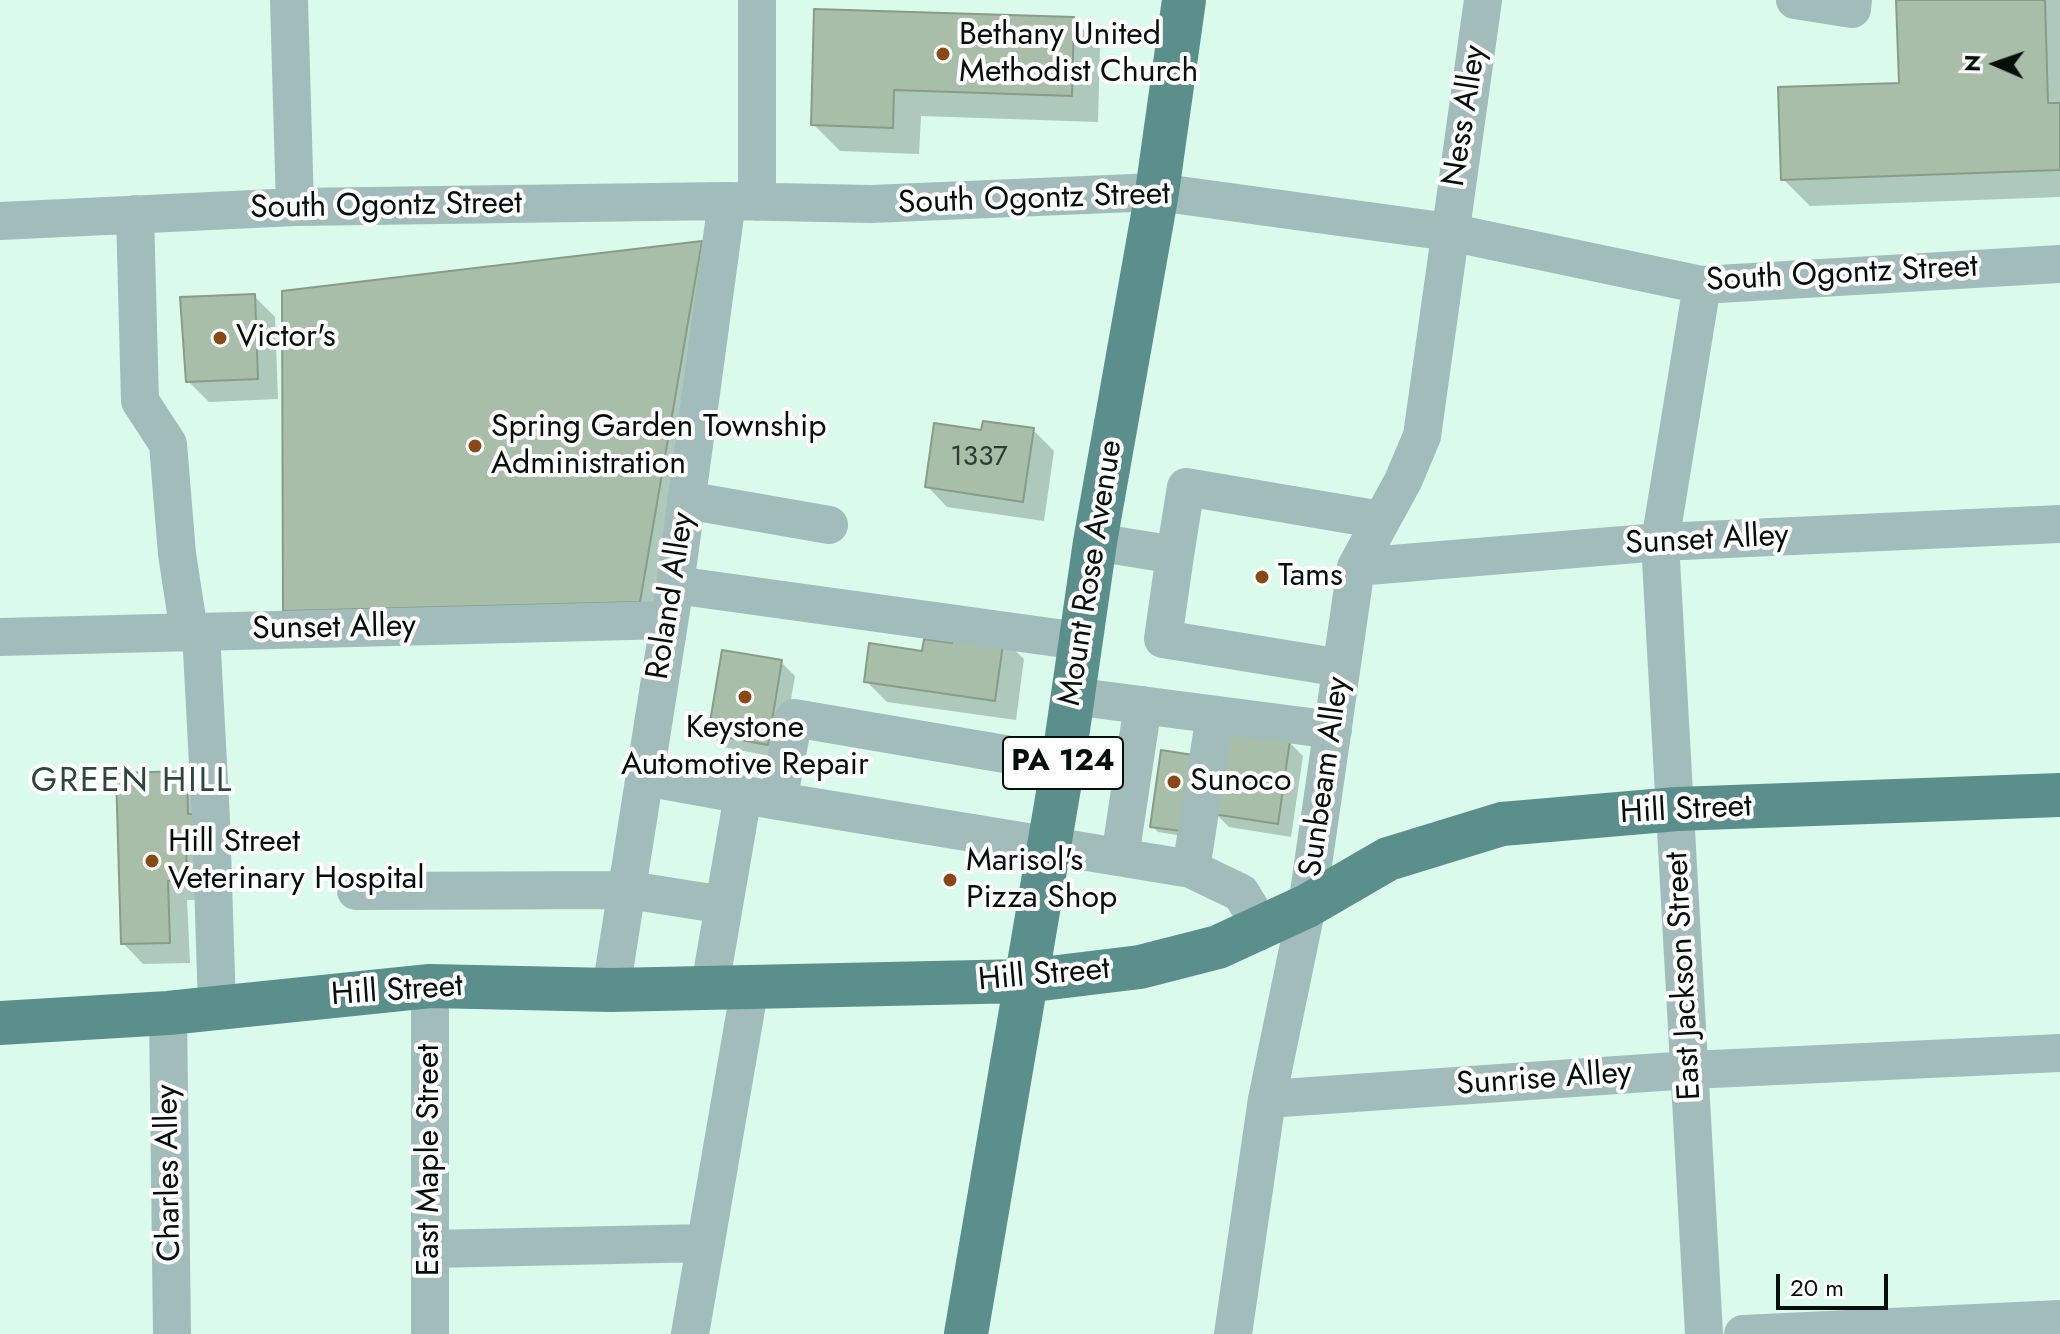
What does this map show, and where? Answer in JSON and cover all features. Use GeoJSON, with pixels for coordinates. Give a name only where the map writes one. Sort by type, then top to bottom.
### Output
{"type":"FeatureCollection","features":[{"type":"Feature","properties":{"kind":"main road","name":"Mount Rose Avenue"},"geometry":{"type":"LineString","coordinates":[[966,1334],[1063,764],[1095,542],[1157,192],[1184,0]]}},
{"type":"Feature","properties":{"kind":"main road","name":"Hill Street"},"geometry":{"type":"LineString","coordinates":[[0,1023],[168,1013],[430,986],[611,990],[1025,981],[1140,967],[1218,947],[1307,906],[1388,859],[1502,824],[1677,809],[2060,795]]}},
{"type":"Feature","properties":{"kind":"street"},"geometry":{"type":"LineString","coordinates":[[289,0],[295,207]]}},
{"type":"Feature","properties":{"kind":"street","name":"Roland Alley"},"geometry":{"type":"LineString","coordinates":[[611,990],[629,890],[686,500],[742,201],[757,0]]}},
{"type":"Feature","properties":{"kind":"street","name":"Ness Alley"},"geometry":{"type":"LineString","coordinates":[[1449,232],[1483,0]]}},
{"type":"Feature","properties":{"kind":"street"},"geometry":{"type":"LineString","coordinates":[[1795,0],[1852,9],[1853,0]]}},
{"type":"Feature","properties":{"kind":"street","name":"South Ogontz Street"},"geometry":{"type":"LineString","coordinates":[[0,221],[295,207],[742,201],[871,204],[1157,192],[1449,232],[1702,285],[2060,264]]}},
{"type":"Feature","properties":{"kind":"street"},"geometry":{"type":"LineString","coordinates":[[135,214],[140,401],[168,444],[177,554],[195,632],[211,820],[217,1007]]}},
{"type":"Feature","properties":{"kind":"street","name":"Sunbeam Alley"},"geometry":{"type":"LineString","coordinates":[[1233,1334],[1267,1099],[1307,906],[1356,567],[1403,481],[1422,436],[1449,232]]}},
{"type":"Feature","properties":{"kind":"street","name":"East Jackson Street"},"geometry":{"type":"LineString","coordinates":[[1702,285],[1660,542],[1704,1334]]}},
{"type":"Feature","properties":{"kind":"street"},"geometry":{"type":"LineString","coordinates":[[1341,668],[1163,639],[1186,487],[1381,520]]}},
{"type":"Feature","properties":{"kind":"street"},"geometry":{"type":"LineString","coordinates":[[686,500],[829,525]]}},
{"type":"Feature","properties":{"kind":"street","name":"Sunset Alley"},"geometry":{"type":"LineString","coordinates":[[1356,567],[1660,542],[2060,524]]}},
{"type":"Feature","properties":{"kind":"street"},"geometry":{"type":"LineString","coordinates":[[1095,542],[1175,555]]}},
{"type":"Feature","properties":{"kind":"street","name":"Sunset Alley"},"geometry":{"type":"LineString","coordinates":[[0,637],[195,632],[672,602],[1079,641]]}},
{"type":"Feature","properties":{"kind":"street"},"geometry":{"type":"LineString","coordinates":[[1072,696],[1333,730]]}},
{"type":"Feature","properties":{"kind":"street"},"geometry":{"type":"LineString","coordinates":[[1120,857],[1143,705]]}},
{"type":"Feature","properties":{"kind":"street"},"geometry":{"type":"LineString","coordinates":[[1191,869],[1215,715]]}},
{"type":"Feature","properties":{"kind":"street"},"geometry":{"type":"LineString","coordinates":[[690,1334],[706,1243],[730,986],[724,905],[760,798],[794,718],[1063,764]]}},
{"type":"Feature","properties":{"kind":"street"},"geometry":{"type":"LineString","coordinates":[[645,777],[1191,869],[1241,893],[1262,928]]}},
{"type":"Feature","properties":{"kind":"street"},"geometry":{"type":"LineString","coordinates":[[356,891],[629,890],[724,905]]}},
{"type":"Feature","properties":{"kind":"street","name":"East Maple Street"},"geometry":{"type":"LineString","coordinates":[[430,986],[430,1334]]}},
{"type":"Feature","properties":{"kind":"street","name":"Charles Alley"},"geometry":{"type":"LineString","coordinates":[[168,1013],[172,1334]]}},
{"type":"Feature","properties":{"kind":"street","name":"Sunrise Alley"},"geometry":{"type":"LineString","coordinates":[[1267,1099],[1690,1070],[2060,1053]]}},
{"type":"Feature","properties":{"kind":"street"},"geometry":{"type":"LineString","coordinates":[[430,1249],[706,1243]]}},
{"type":"Feature","properties":{"kind":"street"},"geometry":{"type":"LineString","coordinates":[[1743,1334],[2060,1319]]}},
{"type":"Feature","properties":{"kind":"building"},"geometry":{"type":"Polygon","coordinates":[[[1896,0],[2045,0],[2048,103],[2060,103],[2060,170],[1781,180],[1778,87],[1899,83],[1896,0]]]}},
{"type":"Feature","properties":{"kind":"building","name":"Bethany United Methodist Church"},"geometry":{"type":"Polygon","coordinates":[[[814,9],[1074,17],[1072,96],[894,90],[893,128],[811,125],[814,9]]]}},
{"type":"Feature","properties":{"kind":"building","name":"Spring Garden Township Administration"},"geometry":{"type":"Polygon","coordinates":[[[702,241],[640,602],[283,611],[282,291],[702,241]]]}},
{"type":"Feature","properties":{"kind":"building","name":"Victor's"},"geometry":{"type":"Polygon","coordinates":[[[255,294],[258,379],[186,382],[180,297],[255,294]]]}},
{"type":"Feature","properties":{"kind":"building"},"geometry":{"type":"Polygon","coordinates":[[[983,421],[1034,428],[1023,502],[925,487],[934,423],[981,430],[983,421]]]}},
{"type":"Feature","properties":{"kind":"building"},"geometry":{"type":"Polygon","coordinates":[[[954,629],[1004,637],[995,701],[864,682],[869,643],[922,651],[924,639],[952,643],[954,629]]]}},
{"type":"Feature","properties":{"kind":"building","name":"Keystone Automotive Repair"},"geometry":{"type":"Polygon","coordinates":[[[722,650],[782,660],[768,745],[708,734],[722,650]]]}},
{"type":"Feature","properties":{"kind":"building"},"geometry":{"type":"Polygon","coordinates":[[[1225,730],[1290,740],[1278,824],[1213,814],[1225,730]]]}},
{"type":"Feature","properties":{"kind":"building"},"geometry":{"type":"Polygon","coordinates":[[[1161,750],[1200,756],[1189,832],[1150,827],[1161,750]]]}},
{"type":"Feature","properties":{"kind":"building","name":"Hill Street Veterinary Hospital"},"geometry":{"type":"Polygon","coordinates":[[[187,771],[188,814],[205,814],[206,841],[186,841],[187,880],[168,881],[170,943],[121,944],[116,773],[187,771]]]}},
{"type":"Feature","properties":{"kind":"place","name":"Bethany United Methodist Church"},"geometry":{"type":"Point","coordinates":[943,54]}},
{"type":"Feature","properties":{"kind":"place","name":"Victor's"},"geometry":{"type":"Point","coordinates":[220,338]}},
{"type":"Feature","properties":{"kind":"place","name":"Spring Garden Township Administration"},"geometry":{"type":"Point","coordinates":[475,446]}},
{"type":"Feature","properties":{"kind":"place","name":"Tams"},"geometry":{"type":"Point","coordinates":[1262,577]}},
{"type":"Feature","properties":{"kind":"place","name":"Keystone Automotive Repair"},"geometry":{"type":"Point","coordinates":[745,697]}},
{"type":"Feature","properties":{"kind":"place","name":"Sunoco"},"geometry":{"type":"Point","coordinates":[1174,782]}},
{"type":"Feature","properties":{"kind":"place","name":"Hill Street Veterinary Hospital"},"geometry":{"type":"Point","coordinates":[152,861]}},
{"type":"Feature","properties":{"kind":"place","name":"Marisol's Pizza Shop"},"geometry":{"type":"Point","coordinates":[950,880]}},
{"type":"Feature","properties":{"kind":"district","name":"GREEN HILL"},"geometry":{"type":"Point","coordinates":[132,783]}}]}
